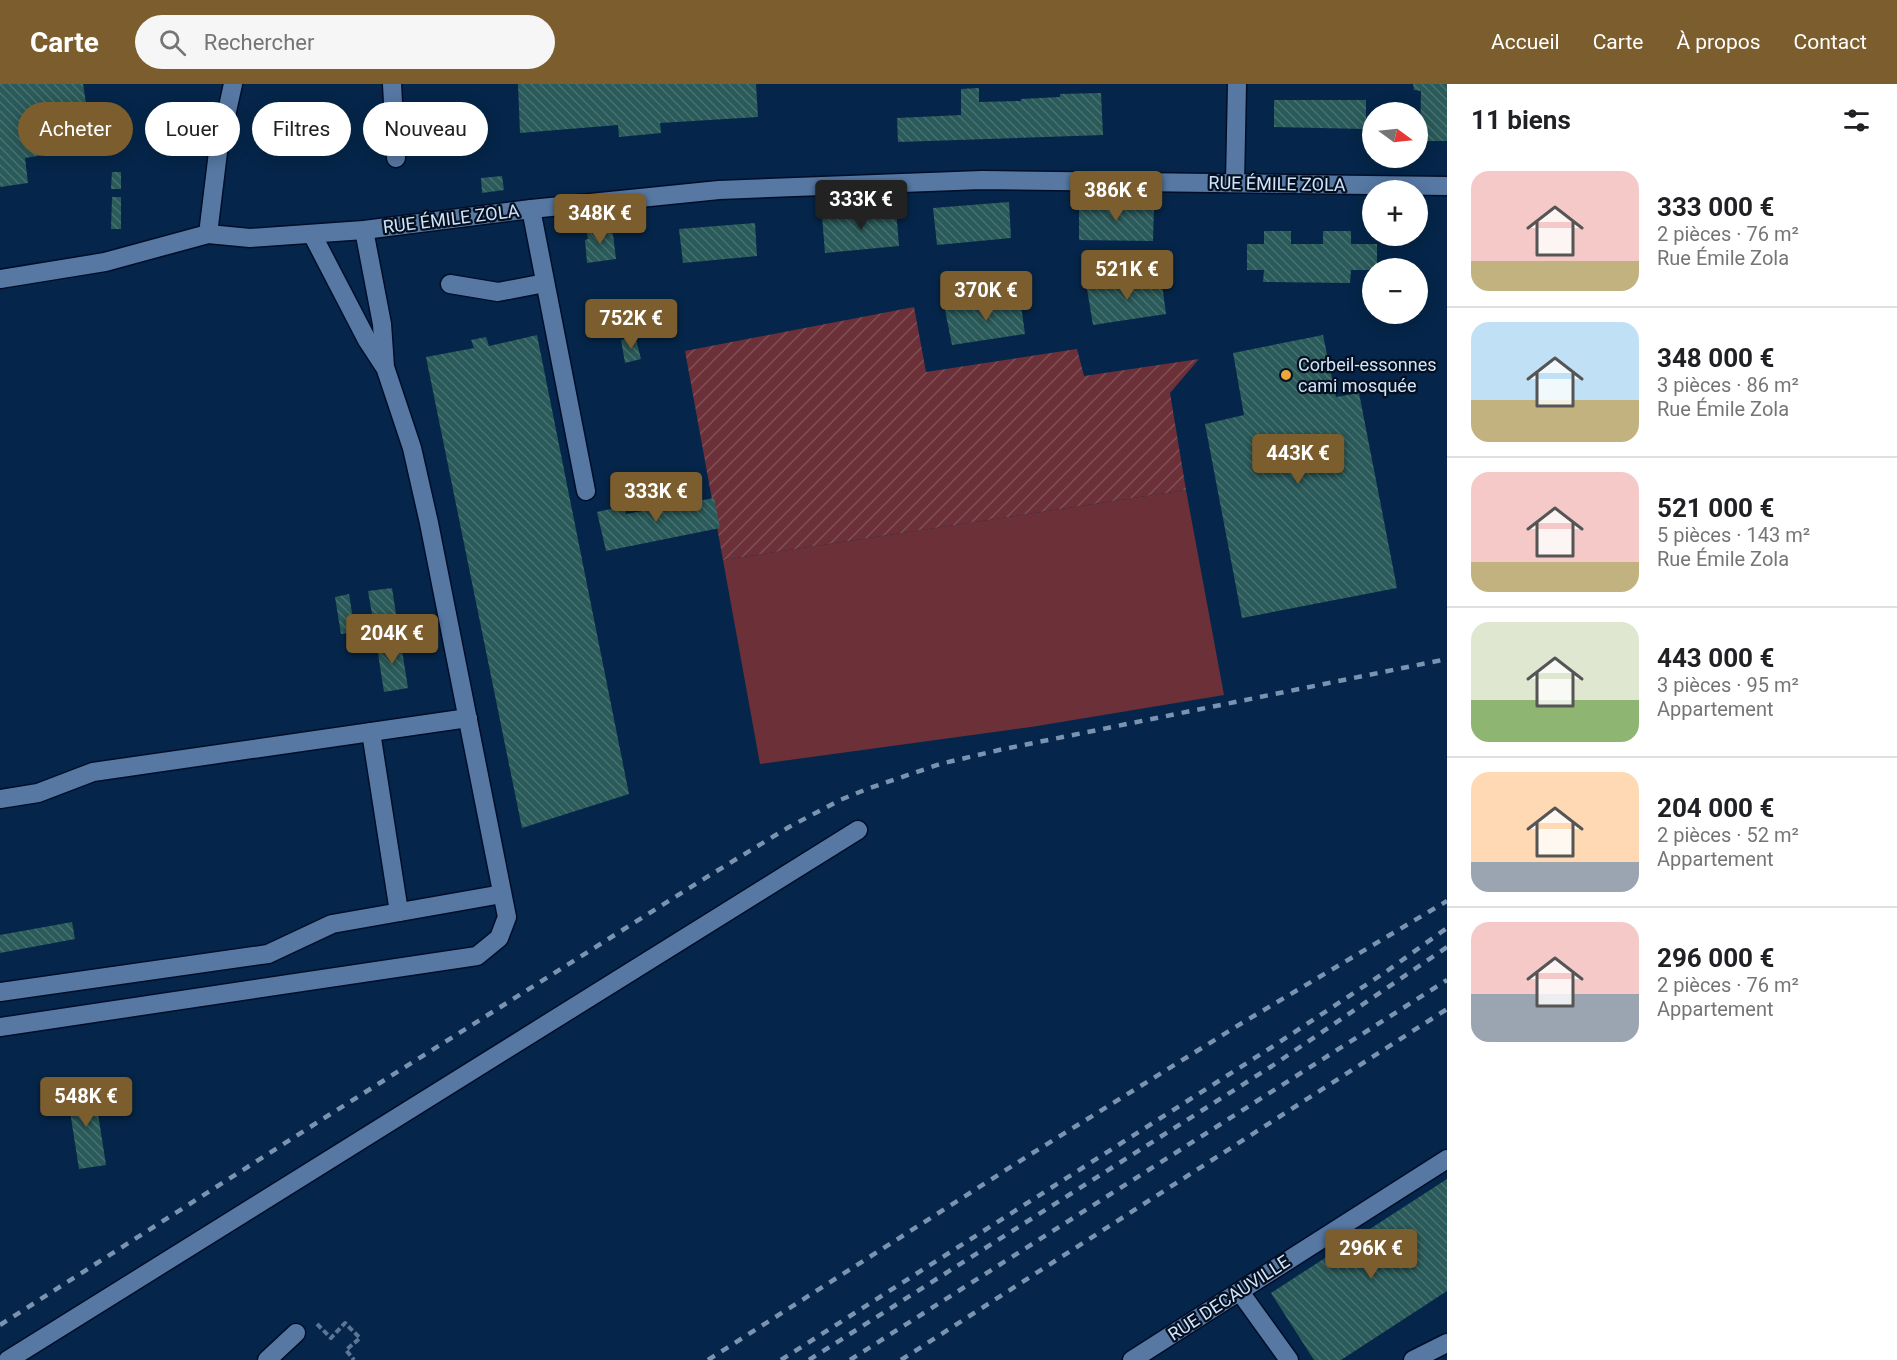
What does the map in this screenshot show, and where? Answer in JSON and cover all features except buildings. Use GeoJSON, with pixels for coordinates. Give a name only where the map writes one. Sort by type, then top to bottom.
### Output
{"type":"FeatureCollection","features":[{"type":"Feature","properties":{"kind":"street"},"geometry":{"type":"LineString","coordinates":[[208,234],[218,152],[233,84]]}},
{"type":"Feature","properties":{"kind":"street"},"geometry":{"type":"LineString","coordinates":[[392,84],[396,158]]}},
{"type":"Feature","properties":{"kind":"street"},"geometry":{"type":"LineString","coordinates":[[1235,183],[1237,84]]}},
{"type":"Feature","properties":{"kind":"street","name":"RUE ÉMILE ZOLA"},"geometry":{"type":"LineString","coordinates":[[0,279],[105,262],[208,234],[250,238],[364,230],[719,189],[982,180],[1447,186]]}},
{"type":"Feature","properties":{"kind":"street"},"geometry":{"type":"LineString","coordinates":[[531,209],[586,491]]}},
{"type":"Feature","properties":{"kind":"street"},"geometry":{"type":"LineString","coordinates":[[364,230],[382,324],[385,367]]}},
{"type":"Feature","properties":{"kind":"street"},"geometry":{"type":"LineString","coordinates":[[0,1027],[477,956],[499,938],[507,917],[412,448],[385,367],[368,340],[312,234]]}},
{"type":"Feature","properties":{"kind":"street"},"geometry":{"type":"LineString","coordinates":[[450,284],[498,292],[545,284]]}},
{"type":"Feature","properties":{"kind":"street"},"geometry":{"type":"LineString","coordinates":[[0,799],[38,794],[93,772],[468,718]]}},
{"type":"Feature","properties":{"kind":"street"},"geometry":{"type":"LineString","coordinates":[[370,732],[399,912]]}},
{"type":"Feature","properties":{"kind":"street"},"geometry":{"type":"LineString","coordinates":[[9,1360],[858,830]]}},
{"type":"Feature","properties":{"kind":"street"},"geometry":{"type":"LineString","coordinates":[[0,992],[268,954],[332,924],[502,894]]}},
{"type":"Feature","properties":{"kind":"street","name":"RUE DECAUVILLE"},"geometry":{"type":"LineString","coordinates":[[1132,1360],[1447,1159]]}},
{"type":"Feature","properties":{"kind":"street"},"geometry":{"type":"LineString","coordinates":[[1240,1292],[1289,1360]]}},
{"type":"Feature","properties":{"kind":"street"},"geometry":{"type":"LineString","coordinates":[[267,1360],[296,1333]]}},
{"type":"Feature","properties":{"kind":"street"},"geometry":{"type":"LineString","coordinates":[[1413,1360],[1447,1343]]}},
{"type":"Feature","properties":{"kind":"path"},"geometry":{"type":"LineString","coordinates":[[296,1333],[311,1318],[331,1338],[345,1323],[360,1338],[346,1350],[354,1360]]}},
{"type":"Feature","properties":{"kind":"shaded area"},"geometry":{"type":"Polygon","coordinates":[[[914,307],[926,372],[1077,349],[1084,376],[1199,359],[1170,393],[1186,490],[723,560],[685,351],[914,307]]]}},
{"type":"Feature","properties":{"kind":"shaded area"},"geometry":{"type":"Polygon","coordinates":[[[1186,490],[1224,695],[1031,727],[760,764],[723,560],[1186,490]]]}},
{"type":"Feature","properties":{"kind":"railway"},"geometry":{"type":"LineString","coordinates":[[0,1325],[702,880],[789,827],[840,800],[940,764],[999,750],[1447,659]]}},
{"type":"Feature","properties":{"kind":"railway"},"geometry":{"type":"LineString","coordinates":[[708,1360],[1031,1154],[1242,1023],[1447,901]]}},
{"type":"Feature","properties":{"kind":"railway"},"geometry":{"type":"LineString","coordinates":[[781,1360],[1272,1047],[1387,971],[1447,928]]}},
{"type":"Feature","properties":{"kind":"railway"},"geometry":{"type":"LineString","coordinates":[[809,1360],[1272,1066],[1447,947]]}},
{"type":"Feature","properties":{"kind":"railway"},"geometry":{"type":"LineString","coordinates":[[850,1360],[1447,980]]}},
{"type":"Feature","properties":{"kind":"railway"},"geometry":{"type":"LineString","coordinates":[[901,1360],[1447,1009]]}},
{"type":"Feature","properties":{"kind":"place","name":"Corbeil-essonnes cami mosquée"},"geometry":{"type":"Point","coordinates":[1286,375]}}]}
